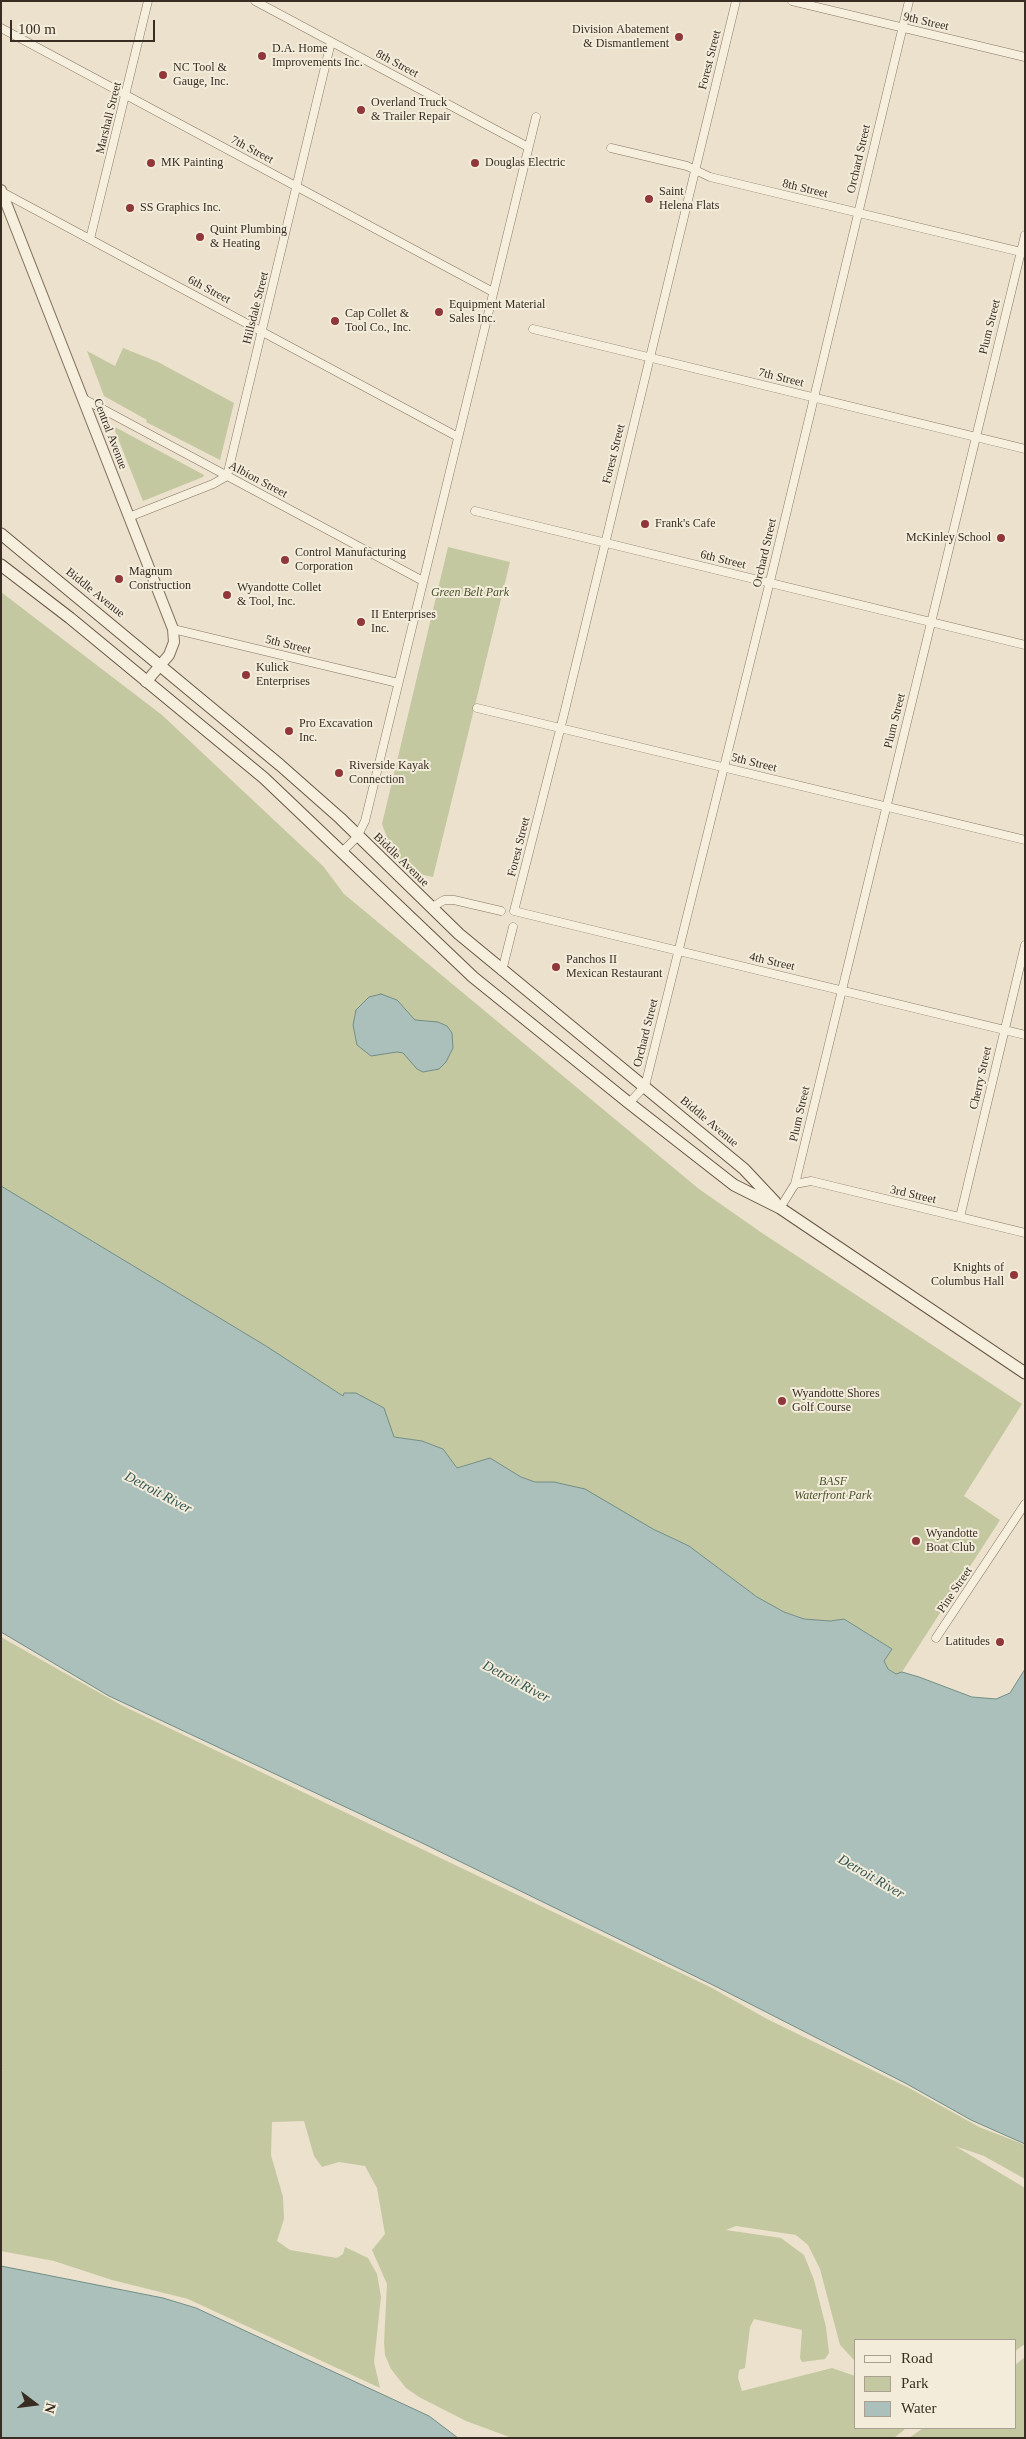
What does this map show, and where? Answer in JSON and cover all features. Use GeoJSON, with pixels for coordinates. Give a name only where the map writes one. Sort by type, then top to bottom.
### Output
{"type":"FeatureCollection","features":[{"type":"Feature","properties":{"kind":"main road","name":"Biddle Avenue"},"geometry":{"type":"LineString","coordinates":[[1,534],[280,764],[340,818],[357,837],[431,908],[502,971],[645,1086],[744,1169],[780,1208]]}},
{"type":"Feature","properties":{"kind":"main road","name":"Biddle Avenue"},"geometry":{"type":"LineString","coordinates":[[1,564],[70,618],[264,778],[342,852],[370,882],[472,977],[630,1103],[734,1185],[780,1208],[1025,1373]]}},
{"type":"Feature","properties":{"kind":"street","name":"Marshall Street"},"geometry":{"type":"LineString","coordinates":[[90,239],[148,1]]}},
{"type":"Feature","properties":{"kind":"street","name":"8th Street"},"geometry":{"type":"LineString","coordinates":[[255,1],[528,147]]}},
{"type":"Feature","properties":{"kind":"street","name":"Forest Street"},"geometry":{"type":"LineString","coordinates":[[514,912],[736,1]]}},
{"type":"Feature","properties":{"kind":"street","name":"9th Street"},"geometry":{"type":"LineString","coordinates":[[792,1],[1025,57]]}},
{"type":"Feature","properties":{"kind":"street","name":"Orchard Street"},"geometry":{"type":"LineString","coordinates":[[630,1103],[645,1086],[769,583],[909,1]]}},
{"type":"Feature","properties":{"kind":"street","name":"7th Street"},"geometry":{"type":"LineString","coordinates":[[1,28],[493,292]]}},
{"type":"Feature","properties":{"kind":"street","name":"Hillsdale Street"},"geometry":{"type":"LineString","coordinates":[[227,476],[332,42]]}},
{"type":"Feature","properties":{"kind":"street"},"geometry":{"type":"LineString","coordinates":[[342,852],[357,837],[365,821],[536,117]]}},
{"type":"Feature","properties":{"kind":"street","name":"8th Street"},"geometry":{"type":"LineString","coordinates":[[611,148],[687,166],[694,172],[1023,253]]}},
{"type":"Feature","properties":{"kind":"street","name":"6th Street"},"geometry":{"type":"LineString","coordinates":[[2,191],[458,437]]}},
{"type":"Feature","properties":{"kind":"street","name":"Central Avenue"},"geometry":{"type":"LineString","coordinates":[[2,191],[172,629],[174,642],[169,655],[146,682]]}},
{"type":"Feature","properties":{"kind":"street","name":"Plum Street"},"geometry":{"type":"LineString","coordinates":[[780,1208],[795,1184],[976,437],[1023,253],[1025,235]]}},
{"type":"Feature","properties":{"kind":"street","name":"7th Street"},"geometry":{"type":"LineString","coordinates":[[533,329],[1025,449]]}},
{"type":"Feature","properties":{"kind":"street","name":"Albion Street"},"geometry":{"type":"LineString","coordinates":[[82,398],[423,581]]}},
{"type":"Feature","properties":{"kind":"street"},"geometry":{"type":"LineString","coordinates":[[129,517],[213,484],[227,476]]}},
{"type":"Feature","properties":{"kind":"street","name":"6th Street"},"geometry":{"type":"LineString","coordinates":[[475,511],[1025,644]]}},
{"type":"Feature","properties":{"kind":"street","name":"5th Street"},"geometry":{"type":"LineString","coordinates":[[172,629],[398,683]]}},
{"type":"Feature","properties":{"kind":"street","name":"5th Street"},"geometry":{"type":"LineString","coordinates":[[477,708],[1025,840]]}},
{"type":"Feature","properties":{"kind":"street"},"geometry":{"type":"LineString","coordinates":[[431,908],[444,900],[454,900],[501,910]]}},
{"type":"Feature","properties":{"kind":"street","name":"4th Street"},"geometry":{"type":"LineString","coordinates":[[514,912],[1025,1035]]}},
{"type":"Feature","properties":{"kind":"street"},"geometry":{"type":"LineString","coordinates":[[502,971],[513,927]]}},
{"type":"Feature","properties":{"kind":"street","name":"Cherry Street"},"geometry":{"type":"LineString","coordinates":[[960,1217],[1025,945]]}},
{"type":"Feature","properties":{"kind":"street","name":"3rd Street"},"geometry":{"type":"LineString","coordinates":[[795,1184],[811,1181],[1025,1233]]}},
{"type":"Feature","properties":{"kind":"street","name":"Pine Street"},"geometry":{"type":"LineString","coordinates":[[936,1638],[1025,1504]]}},
{"type":"Feature","properties":{"kind":"green space"},"geometry":{"type":"Polygon","coordinates":[[[123,348],[158,362],[234,403],[220,460],[146,422],[147,420],[104,396],[87,351],[115,366],[123,348]]]}},
{"type":"Feature","properties":{"kind":"green space"},"geometry":{"type":"Polygon","coordinates":[[[113,426],[204,475],[203,477],[143,501],[113,426]]]}},
{"type":"Feature","properties":{"kind":"green space","name":"Green Belt Park"},"geometry":{"type":"Polygon","coordinates":[[[448,547],[510,562],[433,877],[414,873],[392,851],[382,824],[448,547]]]}},
{"type":"Feature","properties":{"kind":"green space","name":"Wyandotte Shores Golf Course"},"geometry":{"type":"Polygon","coordinates":[[[1,592],[162,715],[323,866],[344,894],[699,1189],[762,1233],[1022,1404],[964,1496],[1000,1520],[902,1672],[896,1674],[888,1669],[884,1661],[892,1649],[844,1619],[830,1621],[804,1619],[784,1612],[757,1597],[689,1546],[554,1482],[535,1482],[521,1477],[490,1458],[457,1468],[443,1449],[422,1441],[394,1437],[343,1396],[266,1346],[1,1186],[1,592]]]}},
{"type":"Feature","properties":{"kind":"green space"},"geometry":{"type":"Polygon","coordinates":[[[1,1637],[121,1705],[712,1988],[767,2019],[909,2088],[979,2127],[1025,2145],[1025,2179],[984,2156],[955,2146],[1025,2188],[1025,2344],[1016,2350],[1016,2339],[854,2339],[854,2360],[840,2345],[820,2269],[808,2245],[796,2235],[736,2226],[726,2230],[781,2238],[804,2255],[814,2280],[826,2327],[829,2353],[825,2359],[802,2362],[800,2358],[802,2330],[754,2319],[750,2327],[745,2368],[739,2370],[738,2378],[742,2391],[832,2368],[854,2376],[854,2429],[904,2430],[894,2438],[512,2438],[466,2421],[419,2397],[406,2388],[391,2369],[385,2355],[384,2343],[387,2284],[372,2250],[385,2234],[377,2188],[365,2166],[339,2162],[322,2167],[314,2156],[304,2121],[272,2122],[271,2155],[283,2197],[284,2219],[277,2241],[290,2250],[337,2258],[343,2254],[345,2247],[368,2258],[377,2274],[381,2297],[374,2362],[380,2388],[188,2299],[112,2280],[54,2261],[1,2251],[1,2071],[3,2071],[1,2069],[1,1637]]]}},
{"type":"Feature","properties":{"kind":"green space"},"geometry":{"type":"Polygon","coordinates":[[[1025,2357],[1025,2438],[909,2438],[922,2429],[1016,2429],[1016,2364],[1025,2357]]]}},
{"type":"Feature","properties":{"kind":"water"},"geometry":{"type":"Polygon","coordinates":[[[381,994],[397,1000],[415,1020],[438,1022],[447,1026],[452,1033],[453,1048],[446,1062],[439,1069],[423,1072],[417,1069],[403,1053],[397,1052],[371,1056],[357,1045],[353,1025],[356,1010],[369,997],[381,994]]]}},
{"type":"Feature","properties":{"kind":"water","name":"Detroit River"},"geometry":{"type":"Polygon","coordinates":[[[1,1186],[266,1346],[343,1396],[344,1393],[356,1393],[384,1408],[394,1437],[422,1441],[443,1449],[457,1468],[490,1458],[521,1477],[535,1482],[554,1482],[585,1489],[653,1529],[689,1546],[757,1597],[784,1612],[804,1619],[830,1621],[844,1619],[892,1649],[884,1661],[888,1669],[896,1674],[902,1672],[919,1677],[972,1697],[996,1699],[1010,1693],[1025,1669],[1025,2144],[971,2120],[907,2084],[717,1987],[420,1842],[109,1696],[1,1632],[1,1186]]]}},
{"type":"Feature","properties":{"kind":"water"},"geometry":{"type":"Polygon","coordinates":[[[1,2266],[163,2298],[196,2308],[429,2416],[458,2438],[1,2438],[1,2266]]]}},
{"type":"Feature","properties":{"kind":"place","name":"Division Abatement & Dismantlement"},"geometry":{"type":"Point","coordinates":[679,37]}},
{"type":"Feature","properties":{"kind":"place","name":"D.A. Home Improvements Inc."},"geometry":{"type":"Point","coordinates":[262,56]}},
{"type":"Feature","properties":{"kind":"place","name":"NC Tool & Gauge, Inc."},"geometry":{"type":"Point","coordinates":[163,75]}},
{"type":"Feature","properties":{"kind":"place","name":"Overland Truck & Trailer Repair"},"geometry":{"type":"Point","coordinates":[361,110]}},
{"type":"Feature","properties":{"kind":"place","name":"MK Painting"},"geometry":{"type":"Point","coordinates":[151,163]}},
{"type":"Feature","properties":{"kind":"place","name":"Douglas Electric"},"geometry":{"type":"Point","coordinates":[475,163]}},
{"type":"Feature","properties":{"kind":"place","name":"Saint Helena Flats"},"geometry":{"type":"Point","coordinates":[649,199]}},
{"type":"Feature","properties":{"kind":"place","name":"SS Graphics Inc."},"geometry":{"type":"Point","coordinates":[130,208]}},
{"type":"Feature","properties":{"kind":"place","name":"Quint Plumbing & Heating"},"geometry":{"type":"Point","coordinates":[200,237]}},
{"type":"Feature","properties":{"kind":"place","name":"Equipment Material Sales Inc."},"geometry":{"type":"Point","coordinates":[439,312]}},
{"type":"Feature","properties":{"kind":"place","name":"Cap Collet & Tool Co., Inc."},"geometry":{"type":"Point","coordinates":[335,321]}},
{"type":"Feature","properties":{"kind":"place","name":"Frank's Cafe"},"geometry":{"type":"Point","coordinates":[645,524]}},
{"type":"Feature","properties":{"kind":"place","name":"McKinley School"},"geometry":{"type":"Point","coordinates":[1001,538]}},
{"type":"Feature","properties":{"kind":"place","name":"Control Manufacturing Corporation"},"geometry":{"type":"Point","coordinates":[285,560]}},
{"type":"Feature","properties":{"kind":"place","name":"Magnum Construction"},"geometry":{"type":"Point","coordinates":[119,579]}},
{"type":"Feature","properties":{"kind":"place","name":"Wyandotte Collet & Tool, Inc."},"geometry":{"type":"Point","coordinates":[227,595]}},
{"type":"Feature","properties":{"kind":"place","name":"II Enterprises Inc."},"geometry":{"type":"Point","coordinates":[361,622]}},
{"type":"Feature","properties":{"kind":"place","name":"Kulick Enterprises"},"geometry":{"type":"Point","coordinates":[246,675]}},
{"type":"Feature","properties":{"kind":"place","name":"Pro Excavation Inc."},"geometry":{"type":"Point","coordinates":[289,731]}},
{"type":"Feature","properties":{"kind":"place","name":"Riverside Kayak Connection"},"geometry":{"type":"Point","coordinates":[339,773]}},
{"type":"Feature","properties":{"kind":"place","name":"Panchos II Mexican Restaurant"},"geometry":{"type":"Point","coordinates":[556,967]}},
{"type":"Feature","properties":{"kind":"place","name":"Knights of Columbus Hall"},"geometry":{"type":"Point","coordinates":[1014,1275]}},
{"type":"Feature","properties":{"kind":"place","name":"Wyandotte Shores Golf Course"},"geometry":{"type":"Point","coordinates":[782,1401]}},
{"type":"Feature","properties":{"kind":"place","name":"Wyandotte Boat Club"},"geometry":{"type":"Point","coordinates":[916,1541]}},
{"type":"Feature","properties":{"kind":"place","name":"Latitudes"},"geometry":{"type":"Point","coordinates":[1000,1642]}},
{"type":"Feature","properties":{"kind":"park label","name":"BASF Waterfront Park"},"geometry":{"type":"Point","coordinates":[833,1489]}}]}
